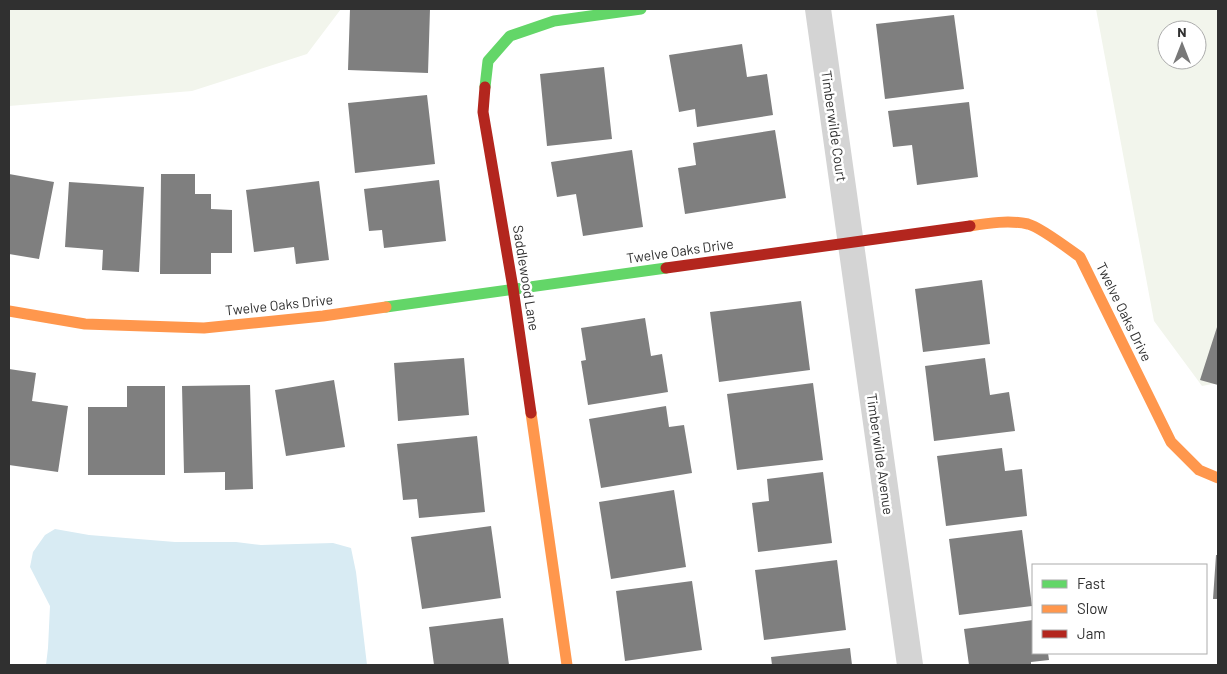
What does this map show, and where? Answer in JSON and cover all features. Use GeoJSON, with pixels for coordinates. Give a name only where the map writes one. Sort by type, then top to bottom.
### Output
{"type":"FeatureCollection","features":[{"type":"Feature","properties":{"kind":"street","name":"Saddlewood Lane"},"geometry":{"type":"LineString","coordinates":[[567,665],[513,288],[483,112],[488,61],[510,36],[554,21],[640,9]]}},
{"type":"Feature","properties":{"kind":"street","name":"Timberwilde Court"},"geometry":{"type":"LineString","coordinates":[[818,9],[851,243]]}},
{"type":"Feature","properties":{"kind":"street","name":"Twelve Oaks Drive"},"geometry":{"type":"LineString","coordinates":[[9,310],[85,324],[204,328],[323,316],[513,288],[999,222],[1030,224],[1080,257],[1171,442],[1199,470],[1218,478]]}},
{"type":"Feature","properties":{"kind":"street","name":"Timberwilde Avenue"},"geometry":{"type":"LineString","coordinates":[[851,243],[910,665]]}},
{"type":"Feature","properties":{"kind":"shaded area"},"geometry":{"type":"Polygon","coordinates":[[[9,9],[341,9],[307,54],[192,91],[9,106],[9,9]]]}},
{"type":"Feature","properties":{"kind":"shaded area"},"geometry":{"type":"Polygon","coordinates":[[[1096,9],[1218,9],[1218,381],[1217,383],[1202,386],[1154,321],[1096,9]]]}},
{"type":"Feature","properties":{"kind":"shaded area"},"geometry":{"type":"Polygon","coordinates":[[[55,529],[89,535],[175,542],[236,542],[261,545],[333,543],[351,548],[356,572],[367,665],[46,665],[50,606],[30,567],[33,552],[45,535],[55,529]]]}},
{"type":"Feature","properties":{"kind":"building"},"geometry":{"type":"Polygon","coordinates":[[[350,9],[430,9],[428,73],[348,70],[350,9]]]}},
{"type":"Feature","properties":{"kind":"building"},"geometry":{"type":"Polygon","coordinates":[[[954,15],[964,89],[885,99],[876,24],[954,15]]]}},
{"type":"Feature","properties":{"kind":"building"},"geometry":{"type":"Polygon","coordinates":[[[742,44],[747,77],[767,74],[773,115],[697,127],[695,109],[679,112],[669,55],[742,44]]]}},
{"type":"Feature","properties":{"kind":"building"},"geometry":{"type":"Polygon","coordinates":[[[604,67],[612,139],[547,146],[540,74],[604,67]]]}},
{"type":"Feature","properties":{"kind":"building"},"geometry":{"type":"Polygon","coordinates":[[[427,95],[435,164],[355,173],[348,103],[427,95]]]}},
{"type":"Feature","properties":{"kind":"building"},"geometry":{"type":"Polygon","coordinates":[[[969,102],[978,177],[917,185],[912,145],[893,147],[888,111],[969,102]]]}},
{"type":"Feature","properties":{"kind":"building"},"geometry":{"type":"Polygon","coordinates":[[[775,130],[786,198],[685,214],[678,168],[696,165],[693,143],[775,130]]]}},
{"type":"Feature","properties":{"kind":"building"},"geometry":{"type":"Polygon","coordinates":[[[632,150],[643,227],[583,236],[576,194],[557,197],[551,162],[632,150]]]}},
{"type":"Feature","properties":{"kind":"building"},"geometry":{"type":"Polygon","coordinates":[[[9,174],[54,182],[39,259],[9,254],[9,174]]]}},
{"type":"Feature","properties":{"kind":"building"},"geometry":{"type":"Polygon","coordinates":[[[161,174],[195,174],[195,194],[211,194],[211,209],[232,210],[232,253],[211,253],[211,274],[160,274],[161,174]]]}},
{"type":"Feature","properties":{"kind":"building"},"geometry":{"type":"Polygon","coordinates":[[[439,180],[446,241],[384,248],[382,230],[369,231],[364,189],[439,180]]]}},
{"type":"Feature","properties":{"kind":"building"},"geometry":{"type":"Polygon","coordinates":[[[319,181],[329,260],[296,264],[294,247],[254,252],[246,190],[319,181]]]}},
{"type":"Feature","properties":{"kind":"building"},"geometry":{"type":"Polygon","coordinates":[[[69,182],[144,187],[139,272],[102,270],[103,250],[65,247],[69,182]]]}},
{"type":"Feature","properties":{"kind":"building"},"geometry":{"type":"Polygon","coordinates":[[[982,280],[990,344],[923,352],[915,289],[982,280]]]}},
{"type":"Feature","properties":{"kind":"building"},"geometry":{"type":"Polygon","coordinates":[[[801,301],[810,370],[719,382],[710,312],[801,301]]]}},
{"type":"Feature","properties":{"kind":"building"},"geometry":{"type":"Polygon","coordinates":[[[645,318],[651,356],[662,354],[668,392],[588,405],[581,361],[586,360],[581,328],[645,318]]]}},
{"type":"Feature","properties":{"kind":"building"},"geometry":{"type":"Polygon","coordinates":[[[1218,324],[1218,385],[1200,380],[1218,324]]]}},
{"type":"Feature","properties":{"kind":"building"},"geometry":{"type":"Polygon","coordinates":[[[464,358],[469,415],[398,421],[394,363],[464,358]]]}},
{"type":"Feature","properties":{"kind":"building"},"geometry":{"type":"Polygon","coordinates":[[[985,358],[990,395],[1009,392],[1015,431],[934,441],[925,366],[985,358]]]}},
{"type":"Feature","properties":{"kind":"building"},"geometry":{"type":"Polygon","coordinates":[[[9,369],[36,373],[32,401],[68,406],[58,472],[9,465],[9,369]]]}},
{"type":"Feature","properties":{"kind":"building"},"geometry":{"type":"Polygon","coordinates":[[[334,380],[345,447],[286,456],[275,390],[334,380]]]}},
{"type":"Feature","properties":{"kind":"building"},"geometry":{"type":"Polygon","coordinates":[[[813,383],[823,460],[737,470],[727,394],[813,383]]]}},
{"type":"Feature","properties":{"kind":"building"},"geometry":{"type":"Polygon","coordinates":[[[250,385],[253,489],[225,490],[225,472],[184,473],[182,386],[250,385]]]}},
{"type":"Feature","properties":{"kind":"building"},"geometry":{"type":"Polygon","coordinates":[[[127,386],[165,386],[165,475],[88,475],[88,407],[127,407],[127,386]]]}},
{"type":"Feature","properties":{"kind":"building"},"geometry":{"type":"Polygon","coordinates":[[[666,406],[669,427],[684,425],[692,473],[601,488],[589,419],[666,406]]]}},
{"type":"Feature","properties":{"kind":"building"},"geometry":{"type":"Polygon","coordinates":[[[477,436],[485,512],[419,518],[417,499],[403,500],[397,444],[477,436]]]}},
{"type":"Feature","properties":{"kind":"building"},"geometry":{"type":"Polygon","coordinates":[[[1002,448],[1005,471],[1022,469],[1027,516],[946,526],[937,456],[1002,448]]]}},
{"type":"Feature","properties":{"kind":"building"},"geometry":{"type":"Polygon","coordinates":[[[823,472],[832,543],[758,552],[752,503],[769,501],[767,479],[823,472]]]}},
{"type":"Feature","properties":{"kind":"building"},"geometry":{"type":"Polygon","coordinates":[[[674,490],[686,567],[611,579],[599,502],[674,490]]]}},
{"type":"Feature","properties":{"kind":"building"},"geometry":{"type":"Polygon","coordinates":[[[491,526],[501,598],[422,609],[411,537],[491,526]]]}},
{"type":"Feature","properties":{"kind":"building"},"geometry":{"type":"Polygon","coordinates":[[[1022,530],[1032,606],[959,615],[949,539],[1022,530]]]}},
{"type":"Feature","properties":{"kind":"building"},"geometry":{"type":"Polygon","coordinates":[[[1216,555],[1218,555],[1218,599],[1213,599],[1216,555]]]}},
{"type":"Feature","properties":{"kind":"building"},"geometry":{"type":"Polygon","coordinates":[[[837,560],[846,630],[764,640],[755,570],[837,560]]]}},
{"type":"Feature","properties":{"kind":"building"},"geometry":{"type":"Polygon","coordinates":[[[692,581],[702,650],[625,661],[616,591],[692,581]]]}},
{"type":"Feature","properties":{"kind":"building"},"geometry":{"type":"Polygon","coordinates":[[[503,618],[509,665],[434,665],[429,627],[503,618]]]}},
{"type":"Feature","properties":{"kind":"building"},"geometry":{"type":"Polygon","coordinates":[[[1032,620],[1032,654],[1048,654],[1049,660],[1031,662],[1031,665],[969,665],[964,629],[1032,620]]]}},
{"type":"Feature","properties":{"kind":"building"},"geometry":{"type":"Polygon","coordinates":[[[850,648],[852,665],[772,665],[771,657],[850,648]]]}},
{"type":"Feature","properties":{"kind":"traffic: fast"},"geometry":{"type":"LineString","coordinates":[[485,87],[488,61],[510,36],[554,21],[641,9]]}},
{"type":"Feature","properties":{"kind":"traffic: fast"},"geometry":{"type":"LineString","coordinates":[[386,307],[666,268]]}},
{"type":"Feature","properties":{"kind":"traffic: slow"},"geometry":{"type":"LineString","coordinates":[[970,226],[1006,222],[1028,224],[1047,234],[1080,257],[1171,442],[1199,470],[1218,478]]}},
{"type":"Feature","properties":{"kind":"traffic: slow"},"geometry":{"type":"LineString","coordinates":[[9,311],[85,324],[204,328],[323,316],[386,307]]}},
{"type":"Feature","properties":{"kind":"traffic: slow"},"geometry":{"type":"LineString","coordinates":[[531,413],[567,665]]}},
{"type":"Feature","properties":{"kind":"traffic: jam"},"geometry":{"type":"LineString","coordinates":[[485,87],[483,112],[513,288],[531,413]]}},
{"type":"Feature","properties":{"kind":"traffic: jam"},"geometry":{"type":"LineString","coordinates":[[666,268],[970,226]]}}]}
